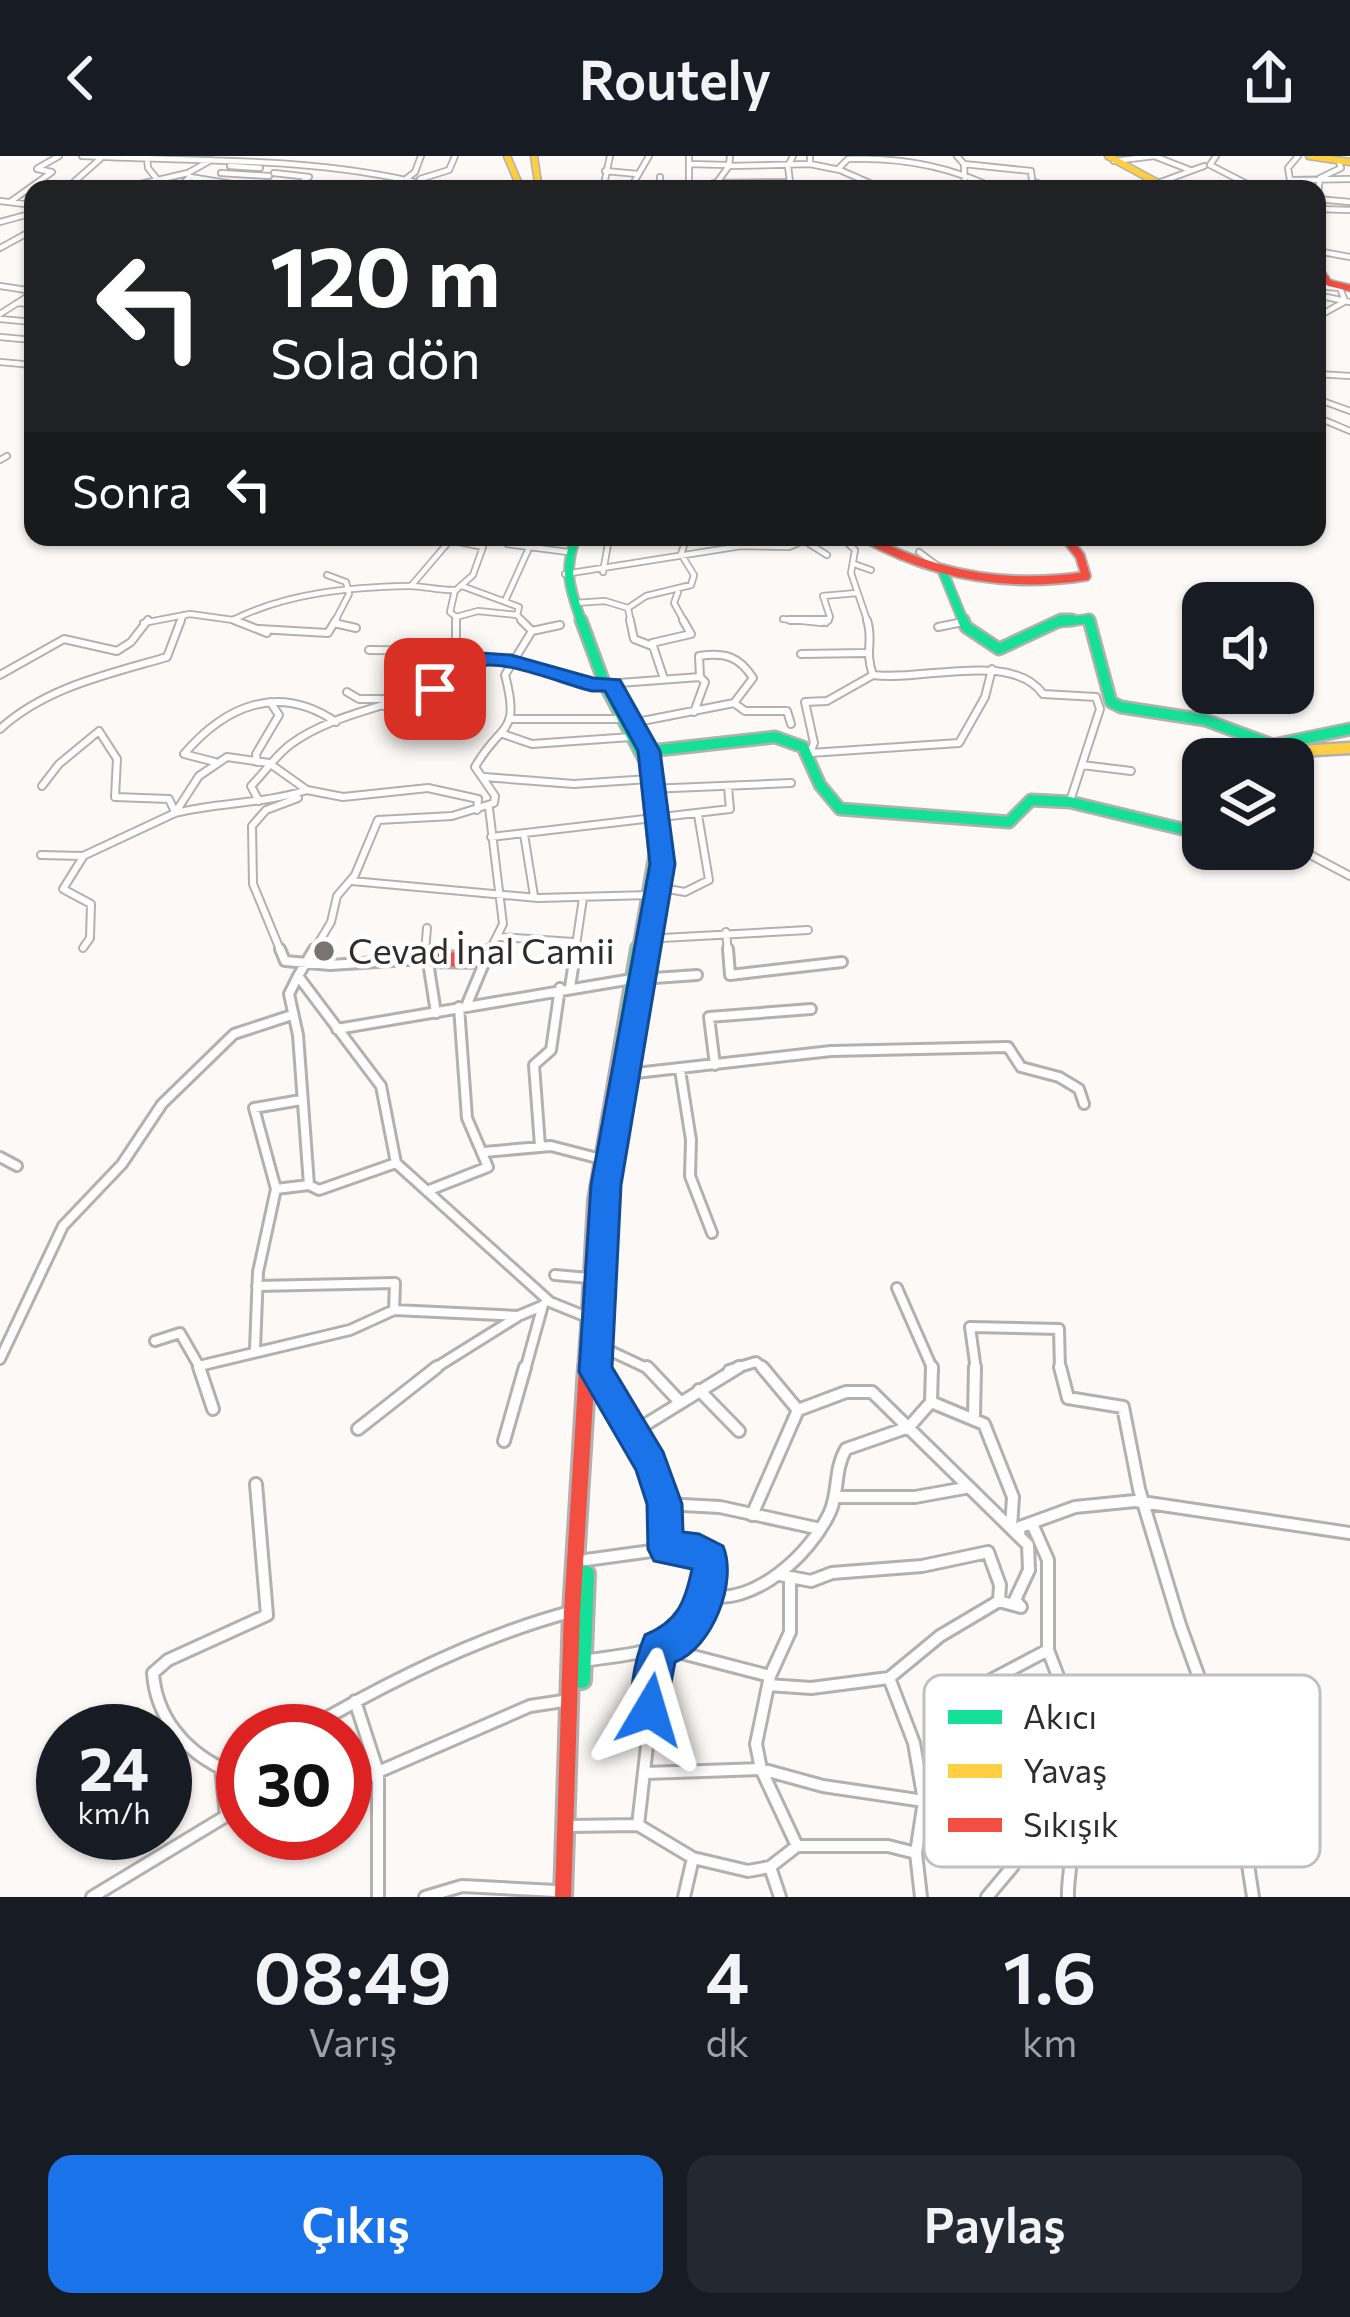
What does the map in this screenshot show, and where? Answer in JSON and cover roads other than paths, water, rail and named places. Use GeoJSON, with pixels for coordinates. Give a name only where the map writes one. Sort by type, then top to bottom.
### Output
{"type":"FeatureCollection","features":[{"type":"Feature","properties":{"kind":"main road"},"geometry":{"type":"LineString","coordinates":[[1309,156],[1338,160]]}},
{"type":"Feature","properties":{"kind":"main road"},"geometry":{"type":"LineString","coordinates":[[1110,159],[1150,180]]}},
{"type":"Feature","properties":{"kind":"main road"},"geometry":{"type":"LineString","coordinates":[[572,546],[568,574],[577,603],[609,685],[645,751],[657,818],[653,890],[602,1160],[588,1317],[594,1342]]}},
{"type":"Feature","properties":{"kind":"main road"},"geometry":{"type":"LineString","coordinates":[[568,574],[576,546]]}},
{"type":"Feature","properties":{"kind":"main road"},"geometry":{"type":"LineString","coordinates":[[875,546],[942,569],[1016,585],[1086,577],[1072,546]]}},
{"type":"Feature","properties":{"kind":"main road"},"geometry":{"type":"LineString","coordinates":[[942,569],[958,623],[982,656],[1010,647],[1046,626],[1083,617],[1093,622],[1112,701],[1121,707],[1205,720],[1273,745],[1350,729]]}},
{"type":"Feature","properties":{"kind":"main road"},"geometry":{"type":"LineString","coordinates":[[645,751],[775,737],[793,740],[810,752],[818,783],[841,809],[1009,822],[1031,800],[1070,802],[1182,829]]}},
{"type":"Feature","properties":{"kind":"main road"},"geometry":{"type":"LineString","coordinates":[[1314,750],[1350,748]]}},
{"type":"Feature","properties":{"kind":"main road"},"geometry":{"type":"LineString","coordinates":[[424,959],[484,960]]}},
{"type":"Feature","properties":{"kind":"main road"},"geometry":{"type":"LineString","coordinates":[[572,1826],[572,1612],[619,1076]]}},
{"type":"Feature","properties":{"kind":"main road"},"geometry":{"type":"LineString","coordinates":[[567,1895],[583,1661],[591,1368]]}},
{"type":"Feature","properties":{"kind":"street"},"geometry":{"type":"LineString","coordinates":[[41,180],[52,172],[37,169],[59,156]]}},
{"type":"Feature","properties":{"kind":"street"},"geometry":{"type":"LineString","coordinates":[[82,156],[353,164],[419,179],[449,170],[455,156]]}},
{"type":"Feature","properties":{"kind":"street"},"geometry":{"type":"LineString","coordinates":[[297,163],[303,156]]}},
{"type":"Feature","properties":{"kind":"street"},"geometry":{"type":"LineString","coordinates":[[405,180],[421,156]]}},
{"type":"Feature","properties":{"kind":"street"},"geometry":{"type":"LineString","coordinates":[[604,180],[610,156]]}},
{"type":"Feature","properties":{"kind":"street"},"geometry":{"type":"LineString","coordinates":[[635,180],[650,156]]}},
{"type":"Feature","properties":{"kind":"street"},"geometry":{"type":"LineString","coordinates":[[689,156],[689,180]]}},
{"type":"Feature","properties":{"kind":"street"},"geometry":{"type":"LineString","coordinates":[[718,180],[729,166],[730,156]]}},
{"type":"Feature","properties":{"kind":"street"},"geometry":{"type":"LineString","coordinates":[[790,180],[788,166],[793,156]]}},
{"type":"Feature","properties":{"kind":"street"},"geometry":{"type":"LineString","coordinates":[[810,156],[811,164]]}},
{"type":"Feature","properties":{"kind":"street"},"geometry":{"type":"LineString","coordinates":[[958,156],[964,164],[964,180]]}},
{"type":"Feature","properties":{"kind":"street"},"geometry":{"type":"LineString","coordinates":[[1110,159],[1154,156],[1191,170]]}},
{"type":"Feature","properties":{"kind":"street"},"geometry":{"type":"LineString","coordinates":[[1216,156],[1210,164],[1239,180]]}},
{"type":"Feature","properties":{"kind":"street"},"geometry":{"type":"LineString","coordinates":[[1290,180],[1288,168],[1298,156]]}},
{"type":"Feature","properties":{"kind":"street"},"geometry":{"type":"LineString","coordinates":[[147,157],[148,168],[157,179]]}},
{"type":"Feature","properties":{"kind":"street"},"geometry":{"type":"LineString","coordinates":[[173,177],[179,157]]}},
{"type":"Feature","properties":{"kind":"street"},"geometry":{"type":"LineString","coordinates":[[187,180],[215,157]]}},
{"type":"Feature","properties":{"kind":"street"},"geometry":{"type":"LineString","coordinates":[[839,168],[848,159],[888,157],[977,180]]}},
{"type":"Feature","properties":{"kind":"street"},"geometry":{"type":"LineString","coordinates":[[76,180],[100,158]]}},
{"type":"Feature","properties":{"kind":"street"},"geometry":{"type":"LineString","coordinates":[[212,180],[236,159]]}},
{"type":"Feature","properties":{"kind":"street"},"geometry":{"type":"LineString","coordinates":[[255,175],[267,160]]}},
{"type":"Feature","properties":{"kind":"street"},"geometry":{"type":"LineString","coordinates":[[1321,180],[1341,168],[1338,160]]}},
{"type":"Feature","properties":{"kind":"street"},"geometry":{"type":"LineString","coordinates":[[264,180],[284,161]]}},
{"type":"Feature","properties":{"kind":"street"},"geometry":{"type":"LineString","coordinates":[[689,164],[811,164],[839,168],[851,180]]}},
{"type":"Feature","properties":{"kind":"street"},"geometry":{"type":"LineString","coordinates":[[964,164],[1031,171],[1033,180]]}},
{"type":"Feature","properties":{"kind":"street"},"geometry":{"type":"LineString","coordinates":[[305,180],[328,165]]}},
{"type":"Feature","properties":{"kind":"street"},"geometry":{"type":"LineString","coordinates":[[1175,180],[1201,165]]}},
{"type":"Feature","properties":{"kind":"street"},"geometry":{"type":"LineString","coordinates":[[230,166],[260,168]]}},
{"type":"Feature","properties":{"kind":"street"},"geometry":{"type":"LineString","coordinates":[[605,171],[638,174]]}},
{"type":"Feature","properties":{"kind":"street"},"geometry":{"type":"LineString","coordinates":[[221,173],[309,177]]}},
{"type":"Feature","properties":{"kind":"street"},"geometry":{"type":"LineString","coordinates":[[153,180],[202,180]]}},
{"type":"Feature","properties":{"kind":"street"},"geometry":{"type":"LineString","coordinates":[[10,202],[24,192]]}},
{"type":"Feature","properties":{"kind":"street"},"geometry":{"type":"LineString","coordinates":[[0,201],[24,204]]}},
{"type":"Feature","properties":{"kind":"street"},"geometry":{"type":"LineString","coordinates":[[0,222],[23,213]]}},
{"type":"Feature","properties":{"kind":"street"},"geometry":{"type":"LineString","coordinates":[[1326,313],[1346,295]]}},
{"type":"Feature","properties":{"kind":"street"},"geometry":{"type":"LineString","coordinates":[[0,316],[24,298]]}},
{"type":"Feature","properties":{"kind":"street"},"geometry":{"type":"LineString","coordinates":[[0,303],[24,304]]}},
{"type":"Feature","properties":{"kind":"street"},"geometry":{"type":"LineString","coordinates":[[1334,309],[1345,315]]}},
{"type":"Feature","properties":{"kind":"street"},"geometry":{"type":"LineString","coordinates":[[410,586],[445,546]]}},
{"type":"Feature","properties":{"kind":"street"},"geometry":{"type":"LineString","coordinates":[[480,546],[476,571],[459,588],[450,612],[456,617],[459,641],[455,658],[466,664],[511,661],[609,685],[700,677]]}},
{"type":"Feature","properties":{"kind":"street"},"geometry":{"type":"LineString","coordinates":[[518,546],[568,552]]}},
{"type":"Feature","properties":{"kind":"street"},"geometry":{"type":"LineString","coordinates":[[603,572],[608,546]]}},
{"type":"Feature","properties":{"kind":"street"},"geometry":{"type":"LineString","coordinates":[[628,608],[646,596],[696,582],[682,554],[684,546]]}},
{"type":"Feature","properties":{"kind":"street"},"geometry":{"type":"LineString","coordinates":[[568,574],[632,571],[682,554],[755,546]]}},
{"type":"Feature","properties":{"kind":"street"},"geometry":{"type":"LineString","coordinates":[[817,546],[827,555]]}},
{"type":"Feature","properties":{"kind":"street"},"geometry":{"type":"LineString","coordinates":[[854,546],[858,593],[871,633],[865,653],[873,675]]}},
{"type":"Feature","properties":{"kind":"street"},"geometry":{"type":"LineString","coordinates":[[505,601],[530,548]]}},
{"type":"Feature","properties":{"kind":"street"},"geometry":{"type":"LineString","coordinates":[[919,552],[942,569]]}},
{"type":"Feature","properties":{"kind":"street"},"geometry":{"type":"LineString","coordinates":[[854,563],[871,569]]}},
{"type":"Feature","properties":{"kind":"street"},"geometry":{"type":"LineString","coordinates":[[0,675],[64,639],[124,650],[145,620],[185,614],[232,620],[262,631],[328,633],[349,594],[346,582],[327,574]]}},
{"type":"Feature","properties":{"kind":"street"},"geometry":{"type":"LineString","coordinates":[[232,620],[270,604],[410,586],[459,588],[519,607],[517,615]]}},
{"type":"Feature","properties":{"kind":"street"},"geometry":{"type":"LineString","coordinates":[[679,590],[674,603],[702,655]]}},
{"type":"Feature","properties":{"kind":"street"},"geometry":{"type":"LineString","coordinates":[[783,619],[826,623],[830,617],[824,596],[858,593]]}},
{"type":"Feature","properties":{"kind":"street"},"geometry":{"type":"LineString","coordinates":[[577,603],[605,601],[628,608]]}},
{"type":"Feature","properties":{"kind":"street"},"geometry":{"type":"LineString","coordinates":[[628,608],[634,639],[652,646],[689,637]]}},
{"type":"Feature","properties":{"kind":"street"},"geometry":{"type":"LineString","coordinates":[[456,617],[478,611],[517,615],[532,631]]}},
{"type":"Feature","properties":{"kind":"street"},"geometry":{"type":"LineString","coordinates":[[0,729],[23,708],[86,681],[167,657],[178,621],[185,614]]}},
{"type":"Feature","properties":{"kind":"street"},"geometry":{"type":"LineString","coordinates":[[334,623],[356,628]]}},
{"type":"Feature","properties":{"kind":"street"},"geometry":{"type":"LineString","coordinates":[[938,627],[958,623]]}},
{"type":"Feature","properties":{"kind":"street"},"geometry":{"type":"LineString","coordinates":[[478,777],[475,767],[480,753],[503,734],[510,719],[514,704],[505,674],[511,661],[532,631],[560,625]]}},
{"type":"Feature","properties":{"kind":"street"},"geometry":{"type":"LineString","coordinates":[[652,646],[664,679]]}},
{"type":"Feature","properties":{"kind":"street"},"geometry":{"type":"LineString","coordinates":[[369,650],[455,651]]}},
{"type":"Feature","properties":{"kind":"street"},"geometry":{"type":"LineString","coordinates":[[801,654],[865,653]]}},
{"type":"Feature","properties":{"kind":"street"},"geometry":{"type":"LineString","coordinates":[[694,712],[704,682],[698,666],[702,655]]}},
{"type":"Feature","properties":{"kind":"street"},"geometry":{"type":"LineString","coordinates":[[503,734],[532,744],[734,703],[751,682],[751,674],[734,655],[702,655]]}},
{"type":"Feature","properties":{"kind":"street"},"geometry":{"type":"LineString","coordinates":[[992,669],[985,697],[959,743],[810,752],[814,743],[806,702],[827,700],[873,675],[897,680],[982,656],[992,669],[1035,683],[1043,694],[1099,699],[1070,802]]}},
{"type":"Feature","properties":{"kind":"street"},"geometry":{"type":"LineString","coordinates":[[260,801],[251,786],[291,744],[336,722],[449,683],[466,664]]}},
{"type":"Feature","properties":{"kind":"street"},"geometry":{"type":"LineString","coordinates":[[346,692],[359,699],[401,699]]}},
{"type":"Feature","properties":{"kind":"street"},"geometry":{"type":"LineString","coordinates":[[215,762],[184,754],[225,712],[256,701],[308,705],[336,722]]}},
{"type":"Feature","properties":{"kind":"street"},"geometry":{"type":"LineString","coordinates":[[257,762],[256,754],[279,715],[270,702]]}},
{"type":"Feature","properties":{"kind":"street"},"geometry":{"type":"LineString","coordinates":[[734,703],[745,710],[787,711],[791,724]]}},
{"type":"Feature","properties":{"kind":"street"},"geometry":{"type":"LineString","coordinates":[[379,706],[466,711]]}},
{"type":"Feature","properties":{"kind":"street"},"geometry":{"type":"LineString","coordinates":[[510,719],[630,725]]}},
{"type":"Feature","properties":{"kind":"street"},"geometry":{"type":"LineString","coordinates":[[42,786],[58,764],[99,730],[117,760],[115,797],[169,799],[175,813]]}},
{"type":"Feature","properties":{"kind":"street"},"geometry":{"type":"LineString","coordinates":[[175,813],[200,776],[227,757],[269,763],[304,792]]}},
{"type":"Feature","properties":{"kind":"street"},"geometry":{"type":"LineString","coordinates":[[1082,765],[1131,771]]}},
{"type":"Feature","properties":{"kind":"street"},"geometry":{"type":"LineString","coordinates":[[478,777],[650,786],[791,782]]}},
{"type":"Feature","properties":{"kind":"street"},"geometry":{"type":"LineString","coordinates":[[425,1192],[488,1167],[467,1118],[463,1005],[503,924],[489,808],[495,796],[485,779],[478,777]]}},
{"type":"Feature","properties":{"kind":"street"},"geometry":{"type":"LineString","coordinates":[[491,837],[730,809],[728,787]]}},
{"type":"Feature","properties":{"kind":"street"},"geometry":{"type":"LineString","coordinates":[[41,855],[83,856],[175,813],[304,792],[343,797],[443,789],[478,799],[477,810]]}},
{"type":"Feature","properties":{"kind":"street"},"geometry":{"type":"LineString","coordinates":[[304,792],[287,805],[266,810],[252,826],[253,884],[285,962],[299,972],[336,1030],[381,1085],[396,1163],[546,1304],[588,1317]]}},
{"type":"Feature","properties":{"kind":"street"},"geometry":{"type":"LineString","coordinates":[[309,1185],[298,1035],[289,994],[299,972],[331,922],[337,896],[352,880],[378,820],[452,816],[489,808]]}},
{"type":"Feature","properties":{"kind":"street"},"geometry":{"type":"LineString","coordinates":[[352,880],[499,895],[583,898],[653,890],[685,892],[709,880],[698,815]]}},
{"type":"Feature","properties":{"kind":"street"},"geometry":{"type":"LineString","coordinates":[[524,834],[534,896]]}},
{"type":"Feature","properties":{"kind":"street"},"geometry":{"type":"LineString","coordinates":[[83,856],[63,890],[92,904],[90,938],[83,948]]}},
{"type":"Feature","properties":{"kind":"street"},"geometry":{"type":"LineString","coordinates":[[1314,856],[1350,876]]}},
{"type":"Feature","properties":{"kind":"street"},"geometry":{"type":"LineString","coordinates":[[540,1147],[534,1065],[551,1050],[583,898]]}},
{"type":"Feature","properties":{"kind":"street"},"geometry":{"type":"LineString","coordinates":[[427,928],[424,959],[436,1013]]}},
{"type":"Feature","properties":{"kind":"street"},"geometry":{"type":"LineString","coordinates":[[645,939],[808,930]]}},
{"type":"Feature","properties":{"kind":"street"},"geometry":{"type":"LineString","coordinates":[[726,932],[730,975],[842,962]]}},
{"type":"Feature","properties":{"kind":"street"},"geometry":{"type":"LineString","coordinates":[[499,937],[573,942]]}},
{"type":"Feature","properties":{"kind":"street"},"geometry":{"type":"LineString","coordinates":[[299,972],[370,958],[424,959]]}},
{"type":"Feature","properties":{"kind":"street"},"geometry":{"type":"LineString","coordinates":[[336,1030],[565,987],[697,975]]}},
{"type":"Feature","properties":{"kind":"street"},"geometry":{"type":"LineString","coordinates":[[716,1065],[710,1017],[811,1009]]}},
{"type":"Feature","properties":{"kind":"street"},"geometry":{"type":"LineString","coordinates":[[0,1358],[48,1250],[122,1164],[162,1103],[207,1065],[215,1048],[234,1034],[292,1015]]}},
{"type":"Feature","properties":{"kind":"street"},"geometry":{"type":"LineString","coordinates":[[619,1076],[831,1051],[1008,1047],[1021,1066],[1079,1089],[1084,1104]]}},
{"type":"Feature","properties":{"kind":"street"},"geometry":{"type":"LineString","coordinates":[[680,1070],[691,1140],[689,1176],[712,1233]]}},
{"type":"Feature","properties":{"kind":"street"},"geometry":{"type":"LineString","coordinates":[[255,1348],[257,1286],[276,1189],[254,1108],[301,1100]]}},
{"type":"Feature","properties":{"kind":"street"},"geometry":{"type":"LineString","coordinates":[[484,1152],[540,1147],[602,1160]]}},
{"type":"Feature","properties":{"kind":"street"},"geometry":{"type":"LineString","coordinates":[[0,1157],[16,1166]]}},
{"type":"Feature","properties":{"kind":"street"},"geometry":{"type":"LineString","coordinates":[[276,1189],[309,1185],[319,1190],[396,1163]]}},
{"type":"Feature","properties":{"kind":"street"},"geometry":{"type":"LineString","coordinates":[[556,1274],[591,1279]]}},
{"type":"Feature","properties":{"kind":"street"},"geometry":{"type":"LineString","coordinates":[[257,1286],[395,1283],[394,1310]]}},
{"type":"Feature","properties":{"kind":"street"},"geometry":{"type":"LineString","coordinates":[[797,1846],[761,1769],[756,1732],[769,1680],[790,1632],[785,1577],[836,1497],[844,1451],[858,1441],[887,1439],[920,1421],[931,1402],[933,1368],[897,1288]]}},
{"type":"Feature","properties":{"kind":"street"},"geometry":{"type":"LineString","coordinates":[[358,1429],[380,1416],[425,1373],[546,1304]]}},
{"type":"Feature","properties":{"kind":"street"},"geometry":{"type":"LineString","coordinates":[[504,1441],[546,1304]]}},
{"type":"Feature","properties":{"kind":"street"},"geometry":{"type":"LineString","coordinates":[[199,1366],[255,1348],[350,1330],[394,1310],[518,1316]]}},
{"type":"Feature","properties":{"kind":"street"},"geometry":{"type":"LineString","coordinates":[[974,1416],[977,1378],[970,1327],[1059,1329],[1060,1370],[1068,1398],[1123,1407],[1143,1500],[1200,1675]]}},
{"type":"Feature","properties":{"kind":"street"},"geometry":{"type":"LineString","coordinates":[[155,1341],[180,1333],[199,1366],[213,1409]]}},
{"type":"Feature","properties":{"kind":"street"},"geometry":{"type":"LineString","coordinates":[[594,1342],[659,1374],[679,1401]]}},
{"type":"Feature","properties":{"kind":"street"},"geometry":{"type":"LineString","coordinates":[[634,1431],[730,1369],[756,1362],[772,1374],[798,1410]]}},
{"type":"Feature","properties":{"kind":"street"},"geometry":{"type":"LineString","coordinates":[[591,1368],[634,1431],[664,1504],[666,1549]]}},
{"type":"Feature","properties":{"kind":"street"},"geometry":{"type":"LineString","coordinates":[[699,1390],[739,1431]]}},
{"type":"Feature","properties":{"kind":"street"},"geometry":{"type":"LineString","coordinates":[[583,1661],[662,1649],[811,1688],[889,1678],[940,1636],[999,1601],[1021,1607],[1016,1600],[1030,1561],[1028,1545],[872,1392],[846,1392],[798,1410],[752,1515]]}},
{"type":"Feature","properties":{"kind":"street"},"geometry":{"type":"LineString","coordinates":[[931,1402],[974,1416],[991,1434],[998,1480],[1013,1497],[1015,1532]]}},
{"type":"Feature","properties":{"kind":"street"},"geometry":{"type":"LineString","coordinates":[[216,1765],[200,1757],[165,1717],[153,1672],[168,1660],[267,1616],[256,1484]]}},
{"type":"Feature","properties":{"kind":"street"},"geometry":{"type":"LineString","coordinates":[[836,1497],[915,1497],[967,1488]]}},
{"type":"Feature","properties":{"kind":"street"},"geometry":{"type":"LineString","coordinates":[[1015,1532],[1055,1512],[1143,1500],[1232,1511],[1321,1533],[1350,1533]]}},
{"type":"Feature","properties":{"kind":"street"},"geometry":{"type":"LineString","coordinates":[[664,1504],[720,1507],[817,1528]]}},
{"type":"Feature","properties":{"kind":"street"},"geometry":{"type":"LineString","coordinates":[[1034,1526],[1048,1560],[1048,1649],[1058,1675]]}},
{"type":"Feature","properties":{"kind":"street"},"geometry":{"type":"LineString","coordinates":[[586,1561],[666,1549],[699,1552],[710,1558],[705,1595],[688,1630],[662,1649],[646,1738],[638,1825]]}},
{"type":"Feature","properties":{"kind":"street"},"geometry":{"type":"LineString","coordinates":[[705,1595],[726,1600],[785,1577],[811,1581],[832,1573],[922,1566],[988,1552],[1000,1585],[999,1601]]}},
{"type":"Feature","properties":{"kind":"street"},"geometry":{"type":"LineString","coordinates":[[350,1704],[539,1618],[572,1612]]}},
{"type":"Feature","properties":{"kind":"street"},"geometry":{"type":"LineString","coordinates":[[1000,1675],[1048,1649]]}},
{"type":"Feature","properties":{"kind":"street"},"geometry":{"type":"LineString","coordinates":[[889,1678],[914,1743],[924,1801],[916,1853],[921,1897]]}},
{"type":"Feature","properties":{"kind":"street"},"geometry":{"type":"LineString","coordinates":[[372,1775],[548,1700],[570,1702]]}},
{"type":"Feature","properties":{"kind":"street"},"geometry":{"type":"LineString","coordinates":[[355,1701],[378,1772],[378,1897]]}},
{"type":"Feature","properties":{"kind":"street"},"geometry":{"type":"LineString","coordinates":[[646,1773],[761,1769],[823,1786],[924,1801]]}},
{"type":"Feature","properties":{"kind":"street"},"geometry":{"type":"LineString","coordinates":[[92,1897],[216,1822]]}},
{"type":"Feature","properties":{"kind":"street"},"geometry":{"type":"LineString","coordinates":[[572,1826],[638,1825],[693,1858],[748,1871],[770,1867],[797,1846],[874,1845],[916,1853]]}},
{"type":"Feature","properties":{"kind":"street"},"geometry":{"type":"LineString","coordinates":[[684,1897],[693,1858]]}},
{"type":"Feature","properties":{"kind":"street"},"geometry":{"type":"LineString","coordinates":[[770,1867],[780,1897]]}},
{"type":"Feature","properties":{"kind":"street"},"geometry":{"type":"LineString","coordinates":[[988,1896],[1012,1867]]}},
{"type":"Feature","properties":{"kind":"street"},"geometry":{"type":"LineString","coordinates":[[1066,1867],[1068,1897]]}},
{"type":"Feature","properties":{"kind":"street"},"geometry":{"type":"LineString","coordinates":[[1248,1867],[1253,1897]]}},
{"type":"Feature","properties":{"kind":"street"},"geometry":{"type":"LineString","coordinates":[[425,1897],[462,1886],[567,1895]]}},
{"type":"Feature","properties":{"kind":"place","name":"Cevad İnal Camii"},"geometry":{"type":"Point","coordinates":[324,951]}}]}
